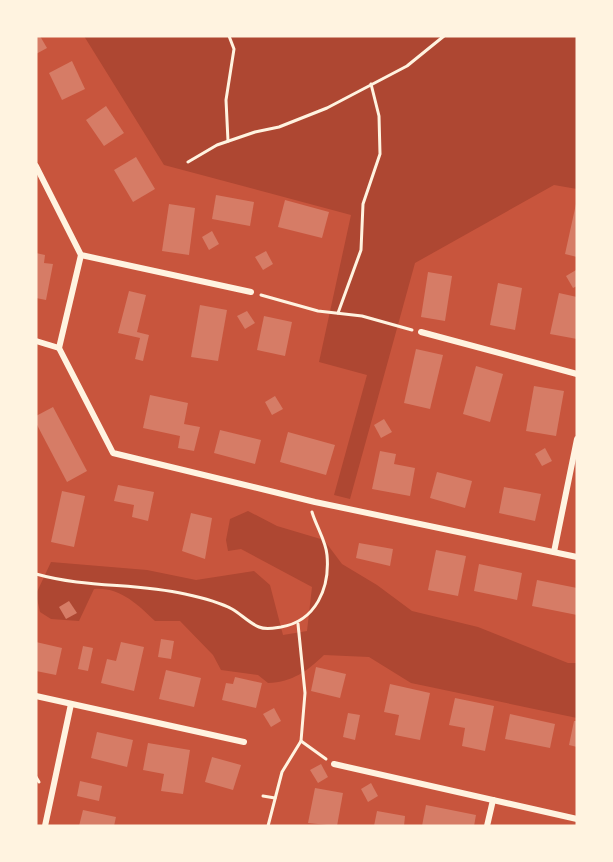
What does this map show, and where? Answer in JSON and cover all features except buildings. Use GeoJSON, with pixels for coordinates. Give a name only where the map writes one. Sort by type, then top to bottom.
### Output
{"type":"FeatureCollection","features":[{"type":"Feature","properties":{"kind":"street"},"geometry":{"type":"LineString","coordinates":[[36,166],[81,255],[59,348],[113,453],[315,502],[577,557]]}},
{"type":"Feature","properties":{"kind":"street"},"geometry":{"type":"LineString","coordinates":[[81,255],[251,292]]}},
{"type":"Feature","properties":{"kind":"street"},"geometry":{"type":"LineString","coordinates":[[421,332],[577,374]]}},
{"type":"Feature","properties":{"kind":"street"},"geometry":{"type":"LineString","coordinates":[[36,341],[59,348]]}},
{"type":"Feature","properties":{"kind":"street"},"geometry":{"type":"LineString","coordinates":[[554,552],[577,439]]}},
{"type":"Feature","properties":{"kind":"street"},"geometry":{"type":"LineString","coordinates":[[36,696],[244,742]]}},
{"type":"Feature","properties":{"kind":"street"},"geometry":{"type":"LineString","coordinates":[[45,826],[71,704]]}},
{"type":"Feature","properties":{"kind":"street"},"geometry":{"type":"LineString","coordinates":[[334,764],[577,819]]}},
{"type":"Feature","properties":{"kind":"street"},"geometry":{"type":"LineString","coordinates":[[488,826],[493,800]]}},
{"type":"Feature","properties":{"kind":"path"},"geometry":{"type":"LineString","coordinates":[[228,141],[226,100],[234,49],[229,36]]}},
{"type":"Feature","properties":{"kind":"path"},"geometry":{"type":"LineString","coordinates":[[188,162],[228,141],[279,127],[327,108],[406,66],[444,36]]}},
{"type":"Feature","properties":{"kind":"path"},"geometry":{"type":"LineString","coordinates":[[338,313],[361,250],[363,204],[380,154],[379,116],[371,84]]}},
{"type":"Feature","properties":{"kind":"path"},"geometry":{"type":"LineString","coordinates":[[251,292],[318,311],[362,316],[421,332]]}},
{"type":"Feature","properties":{"kind":"path"},"geometry":{"type":"LineString","coordinates":[[36,574],[67,583],[148,588],[185,594],[231,608],[260,627],[269,629],[298,624],[312,612],[320,598],[327,570],[327,552],[311,510],[315,502]]}},
{"type":"Feature","properties":{"kind":"path"},"geometry":{"type":"LineString","coordinates":[[268,826],[282,772],[301,741],[305,693],[298,624]]}},
{"type":"Feature","properties":{"kind":"path"},"geometry":{"type":"LineString","coordinates":[[301,741],[315,753],[334,764]]}},
{"type":"Feature","properties":{"kind":"path"},"geometry":{"type":"LineString","coordinates":[[36,777],[39,782]]}},
{"type":"Feature","properties":{"kind":"path"},"geometry":{"type":"LineString","coordinates":[[263,796],[275,798]]}},
{"type":"Feature","properties":{"kind":"shaded area"},"geometry":{"type":"Polygon","coordinates":[[[84,36],[577,36],[577,189],[554,185],[415,263],[350,499],[334,495],[367,375],[319,362],[351,215],[164,165],[84,36]]]}},
{"type":"Feature","properties":{"kind":"shaded area"},"geometry":{"type":"Polygon","coordinates":[[[248,511],[277,526],[324,540],[342,564],[377,585],[412,611],[478,627],[568,663],[577,663],[577,718],[411,683],[369,657],[324,655],[299,675],[268,683],[258,675],[221,670],[213,655],[180,621],[155,621],[127,598],[103,589],[94,589],[79,621],[51,619],[40,612],[36,594],[51,562],[147,570],[196,580],[254,571],[270,585],[283,635],[307,631],[312,587],[241,549],[228,551],[226,540],[230,519],[248,511]]]}}]}
